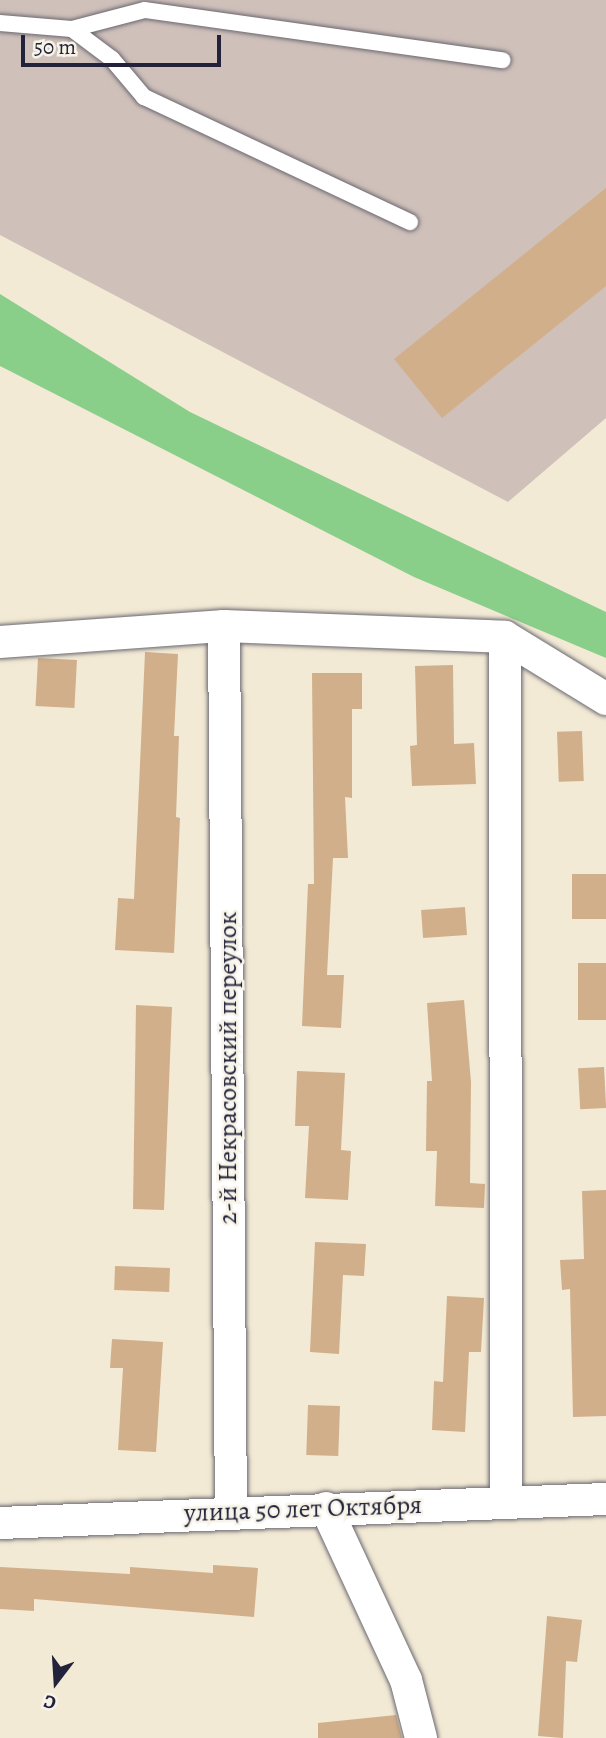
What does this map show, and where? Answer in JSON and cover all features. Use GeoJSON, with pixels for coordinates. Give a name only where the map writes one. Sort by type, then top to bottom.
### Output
{"type":"FeatureCollection","features":[{"type":"Feature","properties":{"kind":"street"},"geometry":{"type":"LineString","coordinates":[[0,642],[224,626],[505,637],[606,699]]}},
{"type":"Feature","properties":{"kind":"street","name":"2-й Некрасовский переулок"},"geometry":{"type":"LineString","coordinates":[[224,626],[231,1510]]}},
{"type":"Feature","properties":{"kind":"street"},"geometry":{"type":"LineString","coordinates":[[505,637],[506,1501]]}},
{"type":"Feature","properties":{"kind":"street","name":"улица 50 лет Октября"},"geometry":{"type":"LineString","coordinates":[[0,1522],[231,1510],[606,1499]]}},
{"type":"Feature","properties":{"kind":"street"},"geometry":{"type":"LineString","coordinates":[[326,1508],[406,1680],[421,1738]]}},
{"type":"Feature","properties":{"kind":"lane"},"geometry":{"type":"LineString","coordinates":[[0,23],[72,29],[145,10],[503,60]]}},
{"type":"Feature","properties":{"kind":"lane"},"geometry":{"type":"LineString","coordinates":[[72,29],[112,59],[144,97],[410,222]]}},
{"type":"Feature","properties":{"kind":"shaded area"},"geometry":{"type":"Polygon","coordinates":[[[0,0],[606,0],[606,418],[508,502],[0,235],[0,0]]]}},
{"type":"Feature","properties":{"kind":"green space"},"geometry":{"type":"Polygon","coordinates":[[[0,294],[190,412],[606,612],[606,658],[414,577],[0,366],[0,294]]]}},
{"type":"Feature","properties":{"kind":"building"},"geometry":{"type":"Polygon","coordinates":[[[606,188],[606,286],[442,418],[394,359],[606,188]]]}},
{"type":"Feature","properties":{"kind":"building"},"geometry":{"type":"Polygon","coordinates":[[[145,652],[178,654],[174,736],[179,736],[176,817],[180,818],[174,953],[115,950],[118,898],[134,899],[145,652]]]}},
{"type":"Feature","properties":{"kind":"building"},"geometry":{"type":"Polygon","coordinates":[[[38,658],[77,660],[74,708],[35,706],[38,658]]]}},
{"type":"Feature","properties":{"kind":"building"},"geometry":{"type":"Polygon","coordinates":[[[453,665],[454,744],[474,743],[476,784],[412,786],[410,746],[417,745],[415,666],[453,665]]]}},
{"type":"Feature","properties":{"kind":"building"},"geometry":{"type":"Polygon","coordinates":[[[312,673],[362,673],[362,709],[352,709],[352,798],[345,797],[348,858],[333,858],[327,975],[344,975],[341,1028],[302,1026],[308,884],[314,884],[312,673]]]}},
{"type":"Feature","properties":{"kind":"building"},"geometry":{"type":"Polygon","coordinates":[[[582,731],[584,781],[559,782],[557,732],[582,731]]]}},
{"type":"Feature","properties":{"kind":"building"},"geometry":{"type":"Polygon","coordinates":[[[572,874],[606,874],[606,919],[572,919],[572,874]]]}},
{"type":"Feature","properties":{"kind":"building"},"geometry":{"type":"Polygon","coordinates":[[[465,907],[467,935],[423,938],[421,910],[465,907]]]}},
{"type":"Feature","properties":{"kind":"building"},"geometry":{"type":"Polygon","coordinates":[[[578,963],[606,963],[606,1020],[578,1020],[578,963]]]}},
{"type":"Feature","properties":{"kind":"building"},"geometry":{"type":"Polygon","coordinates":[[[464,1000],[471,1082],[470,1183],[485,1184],[484,1208],[435,1206],[437,1151],[426,1151],[427,1081],[432,1081],[427,1003],[464,1000]]]}},
{"type":"Feature","properties":{"kind":"building"},"geometry":{"type":"Polygon","coordinates":[[[136,1005],[172,1007],[164,1210],[133,1209],[136,1005]]]}},
{"type":"Feature","properties":{"kind":"building"},"geometry":{"type":"Polygon","coordinates":[[[604,1067],[606,1108],[580,1109],[578,1068],[604,1067]]]}},
{"type":"Feature","properties":{"kind":"building"},"geometry":{"type":"Polygon","coordinates":[[[297,1071],[345,1073],[341,1150],[351,1151],[348,1200],[305,1198],[309,1126],[295,1126],[297,1071]]]}},
{"type":"Feature","properties":{"kind":"building"},"geometry":{"type":"Polygon","coordinates":[[[606,1190],[606,1416],[573,1417],[570,1289],[562,1290],[560,1260],[584,1259],[582,1191],[606,1190]]]}},
{"type":"Feature","properties":{"kind":"building"},"geometry":{"type":"Polygon","coordinates":[[[315,1242],[366,1244],[364,1276],[343,1275],[339,1354],[310,1352],[315,1242]]]}},
{"type":"Feature","properties":{"kind":"building"},"geometry":{"type":"Polygon","coordinates":[[[115,1266],[170,1268],[169,1292],[114,1290],[115,1266]]]}},
{"type":"Feature","properties":{"kind":"building"},"geometry":{"type":"Polygon","coordinates":[[[447,1296],[484,1298],[481,1352],[469,1352],[465,1432],[432,1430],[434,1381],[443,1382],[447,1296]]]}},
{"type":"Feature","properties":{"kind":"building"},"geometry":{"type":"Polygon","coordinates":[[[112,1339],[163,1342],[156,1452],[118,1450],[123,1368],[110,1368],[112,1339]]]}},
{"type":"Feature","properties":{"kind":"building"},"geometry":{"type":"Polygon","coordinates":[[[308,1405],[340,1406],[338,1456],[306,1455],[308,1405]]]}},
{"type":"Feature","properties":{"kind":"building"},"geometry":{"type":"Polygon","coordinates":[[[213,1565],[258,1568],[254,1617],[34,1599],[34,1611],[0,1609],[0,1567],[130,1574],[130,1567],[213,1573],[213,1565]]]}},
{"type":"Feature","properties":{"kind":"building"},"geometry":{"type":"Polygon","coordinates":[[[547,1616],[582,1620],[577,1662],[566,1661],[563,1738],[538,1736],[547,1616]]]}},
{"type":"Feature","properties":{"kind":"building"},"geometry":{"type":"Polygon","coordinates":[[[396,1715],[402,1738],[318,1738],[318,1723],[396,1715]]]}}]}
